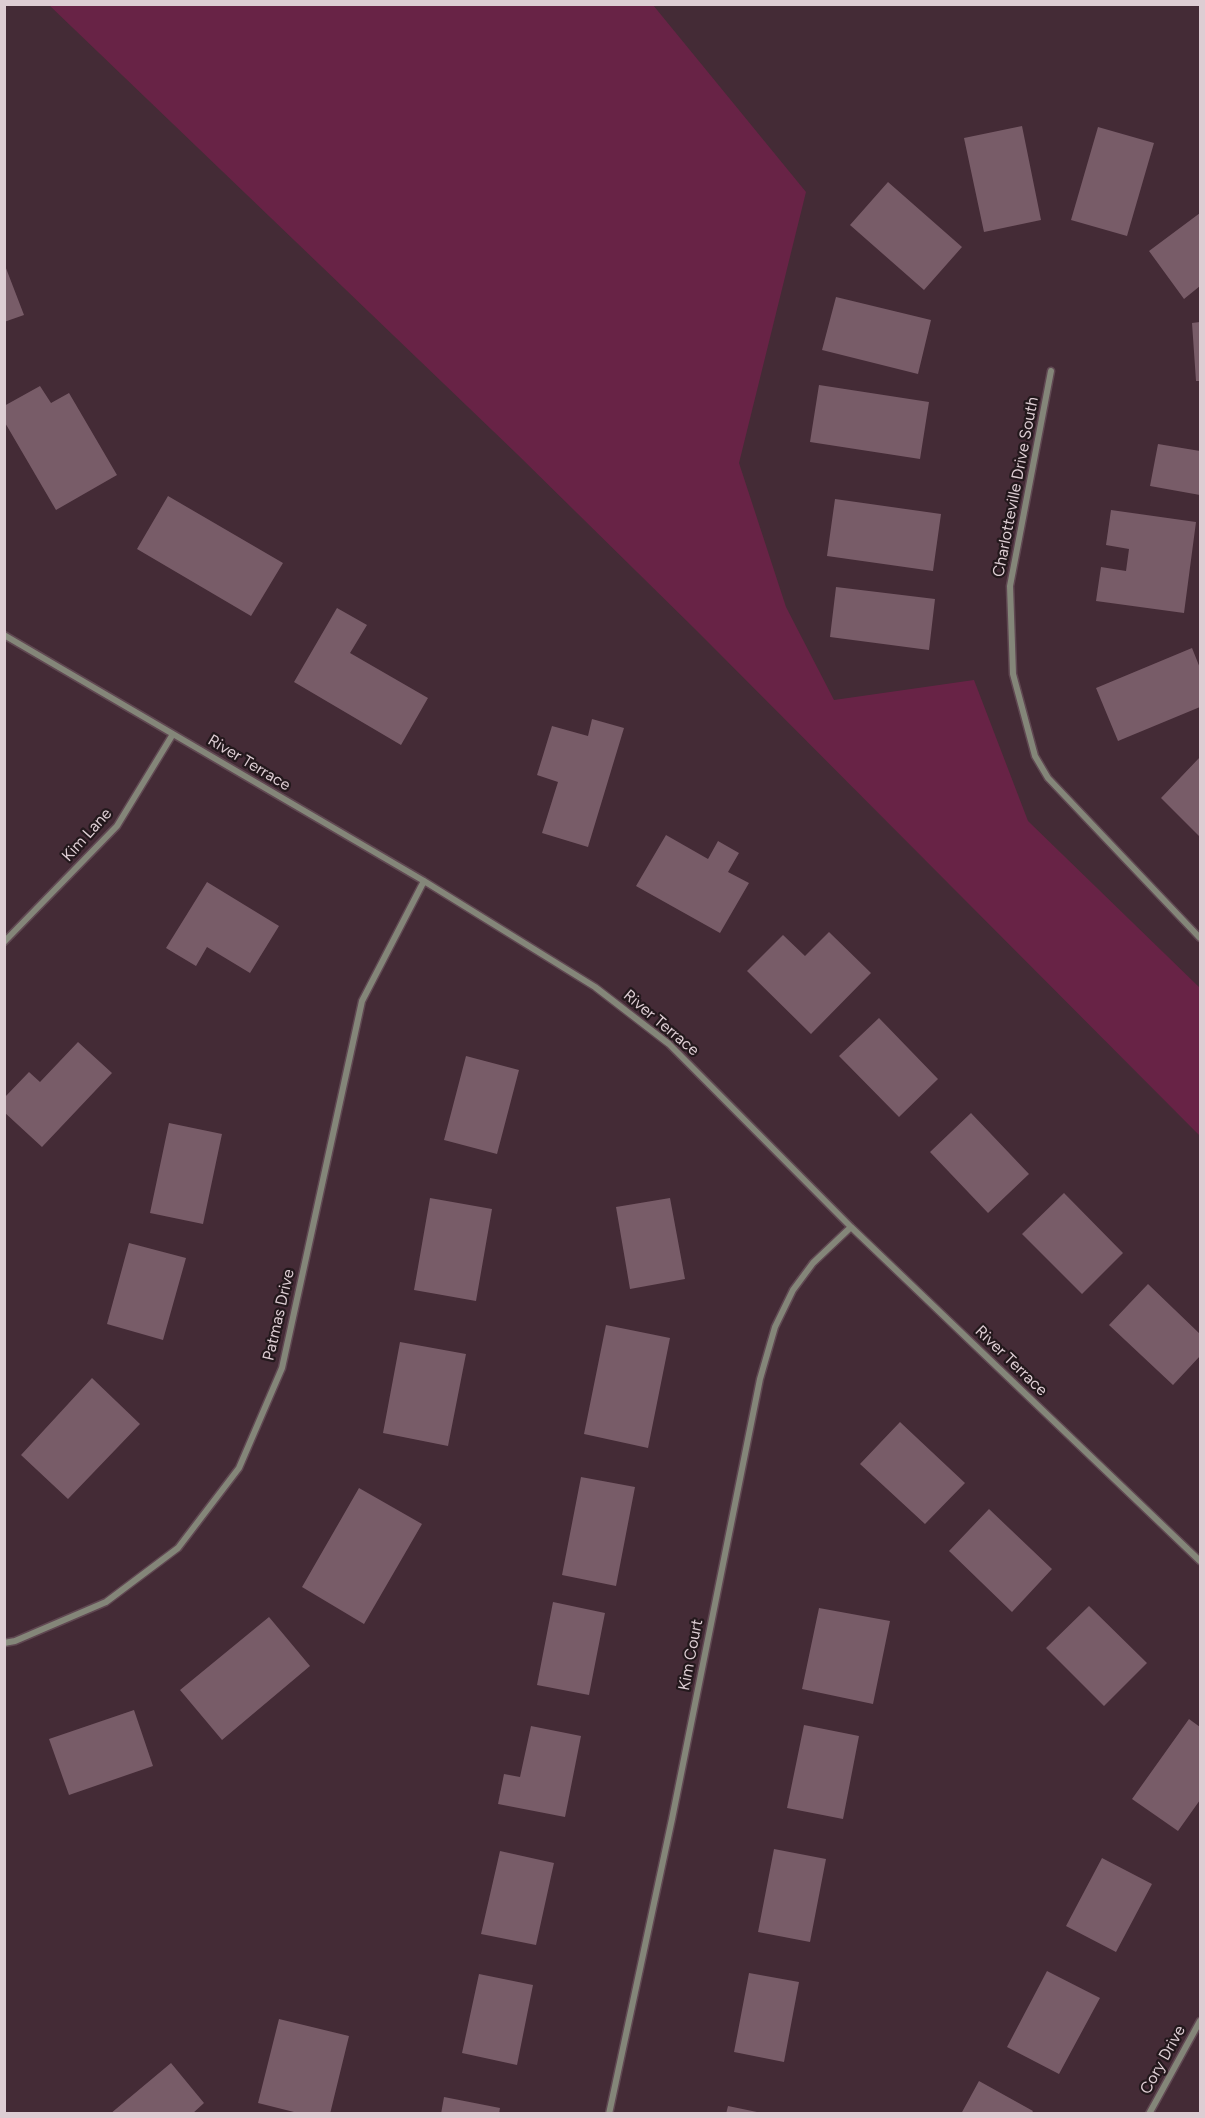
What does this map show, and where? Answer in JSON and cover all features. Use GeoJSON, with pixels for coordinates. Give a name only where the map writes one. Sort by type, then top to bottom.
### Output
{"type":"FeatureCollection","features":[{"type":"Feature","properties":{"kind":"street","name":"Charlotteville Drive South"},"geometry":{"type":"LineString","coordinates":[[1052,371],[1010,586],[1014,674],[1035,756],[1048,778],[1200,938]]}},
{"type":"Feature","properties":{"kind":"street","name":"River Terrace"},"geometry":{"type":"LineString","coordinates":[[4,635],[424,882],[595,987],[669,1044],[851,1227],[1200,1561]]}},
{"type":"Feature","properties":{"kind":"street","name":"Kim Lane"},"geometry":{"type":"LineString","coordinates":[[4,942],[117,826],[173,734]]}},
{"type":"Feature","properties":{"kind":"street","name":"Patmas Drive"},"geometry":{"type":"LineString","coordinates":[[4,1643],[15,1641],[106,1602],[178,1548],[238,1468],[282,1368],[362,1001],[424,882]]}},
{"type":"Feature","properties":{"kind":"street","name":"Kim Court"},"geometry":{"type":"LineString","coordinates":[[609,2114],[672,1819],[760,1379],[775,1327],[793,1290],[813,1263],[851,1227]]}},
{"type":"Feature","properties":{"kind":"street","name":"Cory Drive"},"geometry":{"type":"LineString","coordinates":[[1149,2114],[1200,2021]]}},
{"type":"Feature","properties":{"kind":"shaded area"},"geometry":{"type":"Polygon","coordinates":[[[49,5],[653,5],[806,192],[739,463],[786,607],[834,700],[974,680],[1028,821],[1200,988],[1200,1136],[697,631],[517,454],[49,5]]]}},
{"type":"Feature","properties":{"kind":"building"},"geometry":{"type":"Polygon","coordinates":[[[1022,126],[1041,220],[984,232],[964,138],[1022,126]]]}},
{"type":"Feature","properties":{"kind":"building"},"geometry":{"type":"Polygon","coordinates":[[[1098,127],[1154,143],[1127,236],[1071,220],[1098,127]]]}},
{"type":"Feature","properties":{"kind":"building"},"geometry":{"type":"Polygon","coordinates":[[[888,182],[962,247],[924,290],[850,225],[888,182]]]}},
{"type":"Feature","properties":{"kind":"building"},"geometry":{"type":"Polygon","coordinates":[[[1200,213],[1200,286],[1184,299],[1149,251],[1200,213]]]}},
{"type":"Feature","properties":{"kind":"building"},"geometry":{"type":"Polygon","coordinates":[[[4,263],[24,315],[4,322],[4,263]]]}},
{"type":"Feature","properties":{"kind":"building"},"geometry":{"type":"Polygon","coordinates":[[[836,297],[931,320],[918,374],[822,350],[836,297]]]}},
{"type":"Feature","properties":{"kind":"building"},"geometry":{"type":"Polygon","coordinates":[[[1200,322],[1200,381],[1196,381],[1192,323],[1200,322]]]}},
{"type":"Feature","properties":{"kind":"building"},"geometry":{"type":"Polygon","coordinates":[[[819,385],[929,402],[920,459],[810,442],[819,385]]]}},
{"type":"Feature","properties":{"kind":"building"},"geometry":{"type":"Polygon","coordinates":[[[40,386],[51,403],[69,393],[117,475],[56,510],[4,421],[4,406],[40,386]]]}},
{"type":"Feature","properties":{"kind":"building"},"geometry":{"type":"Polygon","coordinates":[[[1158,444],[1200,451],[1200,495],[1150,486],[1158,444]]]}},
{"type":"Feature","properties":{"kind":"building"},"geometry":{"type":"Polygon","coordinates":[[[168,496],[283,563],[251,616],[137,549],[168,496]]]}},
{"type":"Feature","properties":{"kind":"building"},"geometry":{"type":"Polygon","coordinates":[[[835,499],[941,514],[933,571],[827,556],[835,499]]]}},
{"type":"Feature","properties":{"kind":"building"},"geometry":{"type":"Polygon","coordinates":[[[1111,510],[1196,522],[1184,613],[1096,601],[1101,567],[1126,571],[1129,549],[1106,545],[1111,510]]]}},
{"type":"Feature","properties":{"kind":"building"},"geometry":{"type":"Polygon","coordinates":[[[836,587],[935,599],[929,650],[830,637],[836,587]]]}},
{"type":"Feature","properties":{"kind":"building"},"geometry":{"type":"Polygon","coordinates":[[[337,608],[367,625],[350,653],[428,698],[401,745],[294,682],[337,608]]]}},
{"type":"Feature","properties":{"kind":"building"},"geometry":{"type":"Polygon","coordinates":[[[1192,648],[1200,668],[1200,707],[1118,741],[1096,688],[1192,648]]]}},
{"type":"Feature","properties":{"kind":"building"},"geometry":{"type":"Polygon","coordinates":[[[592,719],[624,728],[588,847],[542,833],[558,782],[537,775],[552,726],[588,736],[592,719]]]}},
{"type":"Feature","properties":{"kind":"building"},"geometry":{"type":"Polygon","coordinates":[[[1200,757],[1200,837],[1161,798],[1200,757]]]}},
{"type":"Feature","properties":{"kind":"building"},"geometry":{"type":"Polygon","coordinates":[[[666,835],[708,859],[718,841],[739,853],[728,872],[749,883],[720,933],[636,886],[666,835]]]}},
{"type":"Feature","properties":{"kind":"building"},"geometry":{"type":"Polygon","coordinates":[[[207,882],[279,926],[250,973],[207,947],[196,966],[166,948],[207,882]]]}},
{"type":"Feature","properties":{"kind":"building"},"geometry":{"type":"Polygon","coordinates":[[[829,932],[871,973],[811,1034],[747,971],[783,935],[805,956],[829,932]]]}},
{"type":"Feature","properties":{"kind":"building"},"geometry":{"type":"Polygon","coordinates":[[[879,1018],[938,1079],[899,1117],[839,1056],[879,1018]]]}},
{"type":"Feature","properties":{"kind":"building"},"geometry":{"type":"Polygon","coordinates":[[[78,1042],[112,1073],[42,1147],[4,1112],[4,1098],[29,1072],[40,1082],[78,1042]]]}},
{"type":"Feature","properties":{"kind":"building"},"geometry":{"type":"Polygon","coordinates":[[[466,1056],[519,1070],[497,1154],[444,1140],[466,1056]]]}},
{"type":"Feature","properties":{"kind":"building"},"geometry":{"type":"Polygon","coordinates":[[[971,1113],[1029,1174],[988,1213],[930,1152],[971,1113]]]}},
{"type":"Feature","properties":{"kind":"building"},"geometry":{"type":"Polygon","coordinates":[[[169,1123],[222,1134],[203,1224],[150,1213],[169,1123]]]}},
{"type":"Feature","properties":{"kind":"building"},"geometry":{"type":"Polygon","coordinates":[[[1064,1193],[1123,1253],[1082,1294],[1022,1234],[1064,1193]]]}},
{"type":"Feature","properties":{"kind":"building"},"geometry":{"type":"Polygon","coordinates":[[[430,1198],[492,1209],[476,1301],[414,1290],[430,1198]]]}},
{"type":"Feature","properties":{"kind":"building"},"geometry":{"type":"Polygon","coordinates":[[[670,1198],[685,1279],[630,1289],[616,1207],[670,1198]]]}},
{"type":"Feature","properties":{"kind":"building"},"geometry":{"type":"Polygon","coordinates":[[[129,1243],[186,1258],[163,1340],[107,1324],[129,1243]]]}},
{"type":"Feature","properties":{"kind":"building"},"geometry":{"type":"Polygon","coordinates":[[[1148,1284],[1200,1334],[1200,1356],[1173,1385],[1109,1325],[1148,1284]]]}},
{"type":"Feature","properties":{"kind":"building"},"geometry":{"type":"Polygon","coordinates":[[[606,1325],[670,1338],[648,1448],[584,1434],[606,1325]]]}},
{"type":"Feature","properties":{"kind":"building"},"geometry":{"type":"Polygon","coordinates":[[[400,1342],[466,1354],[448,1446],[383,1433],[400,1342]]]}},
{"type":"Feature","properties":{"kind":"building"},"geometry":{"type":"Polygon","coordinates":[[[92,1378],[140,1424],[68,1499],[21,1455],[92,1378]]]}},
{"type":"Feature","properties":{"kind":"building"},"geometry":{"type":"Polygon","coordinates":[[[900,1422],[965,1483],[925,1524],[860,1464],[900,1422]]]}},
{"type":"Feature","properties":{"kind":"building"},"geometry":{"type":"Polygon","coordinates":[[[581,1477],[635,1487],[616,1586],[562,1575],[581,1477]]]}},
{"type":"Feature","properties":{"kind":"building"},"geometry":{"type":"Polygon","coordinates":[[[359,1488],[422,1524],[364,1624],[302,1587],[359,1488]]]}},
{"type":"Feature","properties":{"kind":"building"},"geometry":{"type":"Polygon","coordinates":[[[989,1509],[1052,1569],[1012,1612],[949,1551],[989,1509]]]}},
{"type":"Feature","properties":{"kind":"building"},"geometry":{"type":"Polygon","coordinates":[[[553,1602],[605,1613],[589,1695],[537,1685],[553,1602]]]}},
{"type":"Feature","properties":{"kind":"building"},"geometry":{"type":"Polygon","coordinates":[[[1089,1606],[1147,1663],[1104,1706],[1046,1648],[1089,1606]]]}},
{"type":"Feature","properties":{"kind":"building"},"geometry":{"type":"Polygon","coordinates":[[[819,1608],[890,1621],[873,1704],[802,1689],[819,1608]]]}},
{"type":"Feature","properties":{"kind":"building"},"geometry":{"type":"Polygon","coordinates":[[[269,1617],[310,1666],[222,1740],[180,1690],[269,1617]]]}},
{"type":"Feature","properties":{"kind":"building"},"geometry":{"type":"Polygon","coordinates":[[[134,1710],[153,1766],[69,1795],[49,1739],[134,1710]]]}},
{"type":"Feature","properties":{"kind":"building"},"geometry":{"type":"Polygon","coordinates":[[[1189,1719],[1200,1727],[1200,1800],[1178,1831],[1132,1799],[1189,1719]]]}},
{"type":"Feature","properties":{"kind":"building"},"geometry":{"type":"Polygon","coordinates":[[[804,1725],[859,1736],[843,1819],[787,1808],[804,1725]]]}},
{"type":"Feature","properties":{"kind":"building"},"geometry":{"type":"Polygon","coordinates":[[[531,1726],[581,1736],[565,1817],[498,1804],[504,1774],[520,1777],[531,1726]]]}},
{"type":"Feature","properties":{"kind":"building"},"geometry":{"type":"Polygon","coordinates":[[[774,1849],[826,1859],[810,1942],[758,1932],[774,1849]]]}},
{"type":"Feature","properties":{"kind":"building"},"geometry":{"type":"Polygon","coordinates":[[[500,1851],[554,1863],[536,1945],[481,1934],[500,1851]]]}},
{"type":"Feature","properties":{"kind":"building"},"geometry":{"type":"Polygon","coordinates":[[[1102,1858],[1152,1884],[1116,1952],[1066,1926],[1102,1858]]]}},
{"type":"Feature","properties":{"kind":"building"},"geometry":{"type":"Polygon","coordinates":[[[1047,1971],[1100,1998],[1059,2074],[1007,2047],[1047,1971]]]}},
{"type":"Feature","properties":{"kind":"building"},"geometry":{"type":"Polygon","coordinates":[[[749,1973],[799,1982],[784,2062],[734,2052],[749,1973]]]}},
{"type":"Feature","properties":{"kind":"building"},"geometry":{"type":"Polygon","coordinates":[[[479,1974],[533,1985],[517,2065],[462,2053],[479,1974]]]}},
{"type":"Feature","properties":{"kind":"building"},"geometry":{"type":"Polygon","coordinates":[[[279,2019],[349,2036],[330,2114],[302,2114],[258,2103],[279,2019]]]}},
{"type":"Feature","properties":{"kind":"building"},"geometry":{"type":"Polygon","coordinates":[[[171,2063],[204,2103],[192,2114],[110,2114],[171,2063]]]}},
{"type":"Feature","properties":{"kind":"building"},"geometry":{"type":"Polygon","coordinates":[[[979,2081],[1033,2111],[1031,2114],[961,2114],[979,2081]]]}},
{"type":"Feature","properties":{"kind":"building"},"geometry":{"type":"Polygon","coordinates":[[[444,2097],[500,2108],[499,2114],[441,2114],[444,2097]]]}},
{"type":"Feature","properties":{"kind":"building"},"geometry":{"type":"Polygon","coordinates":[[[728,2106],[757,2112],[757,2114],[726,2114],[728,2106]]]}}]}
